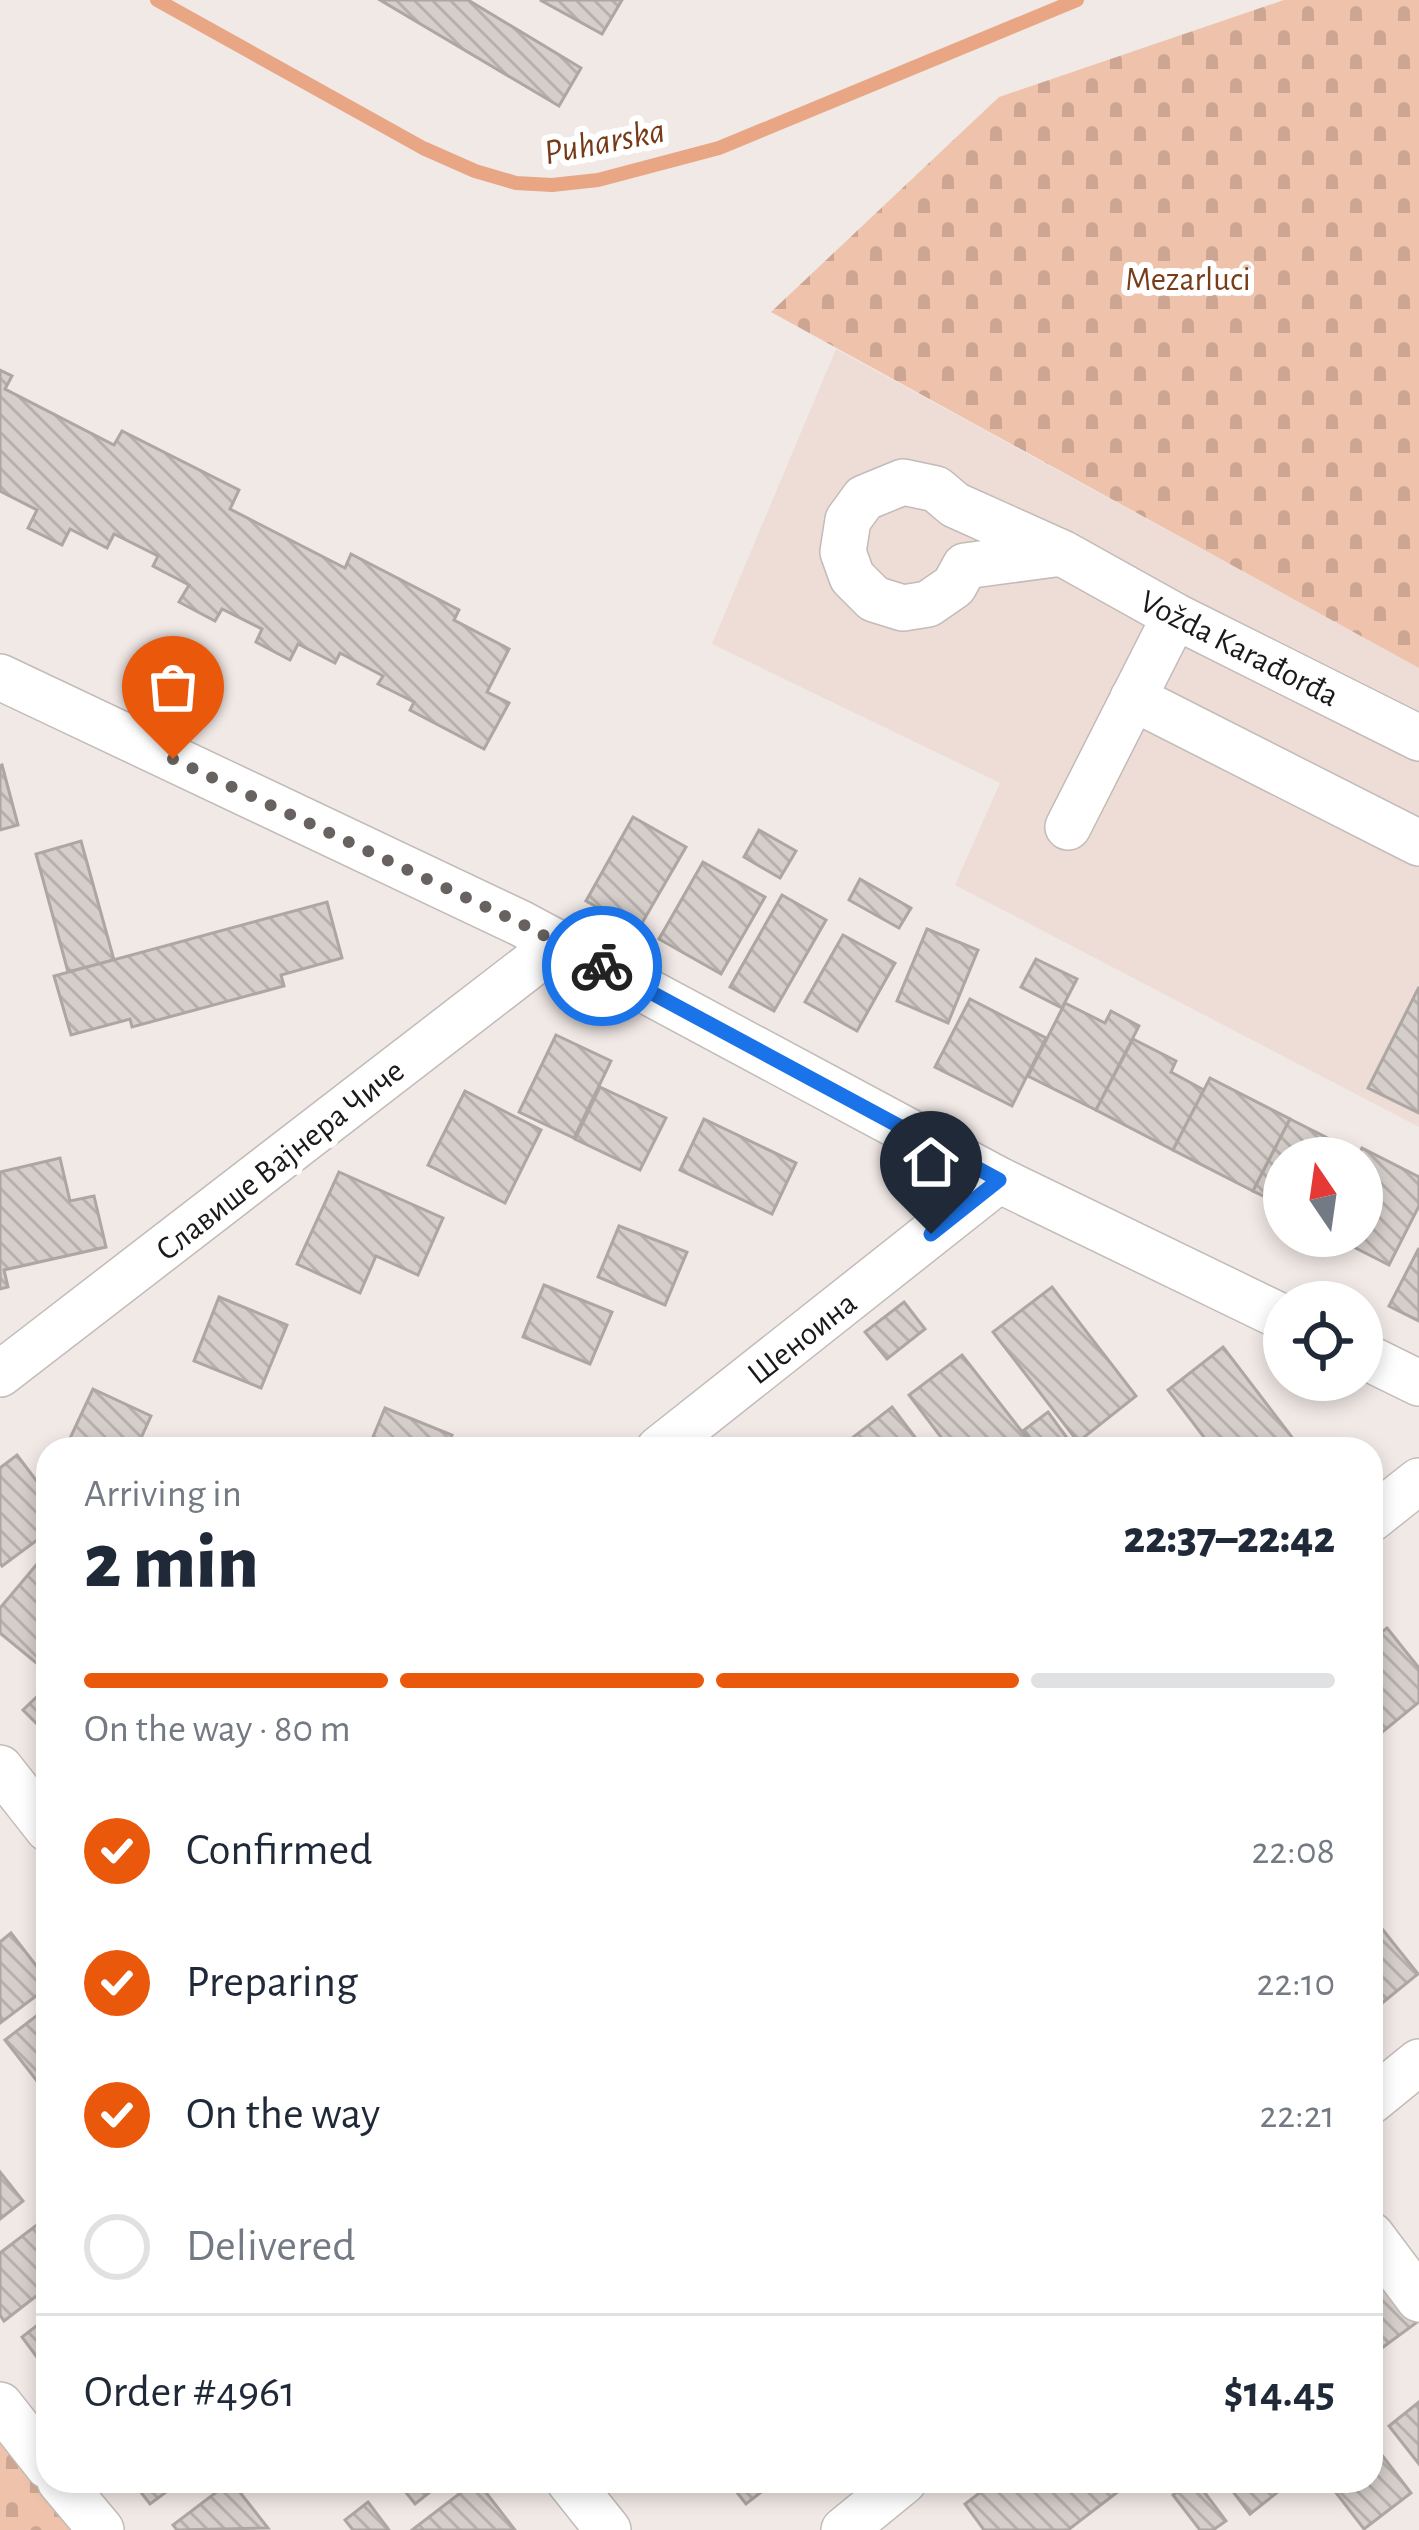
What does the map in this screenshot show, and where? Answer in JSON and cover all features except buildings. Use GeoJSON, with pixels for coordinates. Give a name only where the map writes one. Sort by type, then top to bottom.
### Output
{"type":"FeatureCollection","features":[{"type":"Feature","properties":{"kind":"street","name":"Vožda Karađorđa"},"geometry":{"type":"LineString","coordinates":[[1062,553],[1174,616],[1419,738]]}},
{"type":"Feature","properties":{"kind":"street"},"geometry":{"type":"LineString","coordinates":[[1068,827],[1174,616]]}},
{"type":"Feature","properties":{"kind":"street"},"geometry":{"type":"LineString","coordinates":[[0,677],[559,943],[999,1180],[1263,1308]]}},
{"type":"Feature","properties":{"kind":"street"},"geometry":{"type":"LineString","coordinates":[[1133,698],[1419,843]]}},
{"type":"Feature","properties":{"kind":"street","name":"Славише Вајнера Чиче"},"geometry":{"type":"LineString","coordinates":[[0,1374],[559,943]]}},
{"type":"Feature","properties":{"kind":"street","name":"Шеноина"},"geometry":{"type":"LineString","coordinates":[[673,1437],[999,1180]]}},
{"type":"Feature","properties":{"kind":"street"},"geometry":{"type":"LineString","coordinates":[[1383,1365],[1419,1383]]}},
{"type":"Feature","properties":{"kind":"street"},"geometry":{"type":"LineString","coordinates":[[1383,1509],[1419,1480]]}},
{"type":"Feature","properties":{"kind":"street"},"geometry":{"type":"LineString","coordinates":[[0,1768],[36,1813]]}},
{"type":"Feature","properties":{"kind":"street"},"geometry":{"type":"LineString","coordinates":[[1383,2091],[1419,2062]]}},
{"type":"Feature","properties":{"kind":"street"},"geometry":{"type":"LineString","coordinates":[[1383,2251],[1419,2299]]}},
{"type":"Feature","properties":{"kind":"street"},"geometry":{"type":"LineString","coordinates":[[0,2405],[36,2451]]}},
{"type":"Feature","properties":{"kind":"street"},"geometry":{"type":"LineString","coordinates":[[70,2493],[101,2530]]}},
{"type":"Feature","properties":{"kind":"street"},"geometry":{"type":"LineString","coordinates":[[579,2493],[608,2530]]}},
{"type":"Feature","properties":{"kind":"street"},"geometry":{"type":"LineString","coordinates":[[844,2530],[889,2493]]}},
{"type":"Feature","properties":{"kind":"shaded area"},"geometry":{"type":"Polygon","coordinates":[[[836,349],[1419,668],[1419,1127],[955,885],[1000,783],[712,644],[836,349]]]}},
{"type":"Feature","properties":{"kind":"green space","name":"Mezarluci"},"geometry":{"type":"Polygon","coordinates":[[[1284,0],[1419,0],[1419,668],[771,312],[999,97],[1284,0]]]}},
{"type":"Feature","properties":{"kind":"green space"},"geometry":{"type":"Polygon","coordinates":[[[0,2413],[36,2458],[36,2493],[64,2493],[93,2530],[0,2530],[0,2413]]]}},
{"type":"Feature","properties":{"kind":"waterway","name":"Puharska"},"geometry":{"type":"LineString","coordinates":[[157,0],[423,148],[516,183],[552,185],[598,180],[719,148],[1077,0]]}},
{"type":"Feature","properties":{"kind":"way so far"},"geometry":{"type":"LineString","coordinates":[[173,759],[602,966]]}},
{"type":"Feature","properties":{"kind":"route"},"geometry":{"type":"LineString","coordinates":[[602,966],[999,1180],[931,1234]]}}]}
